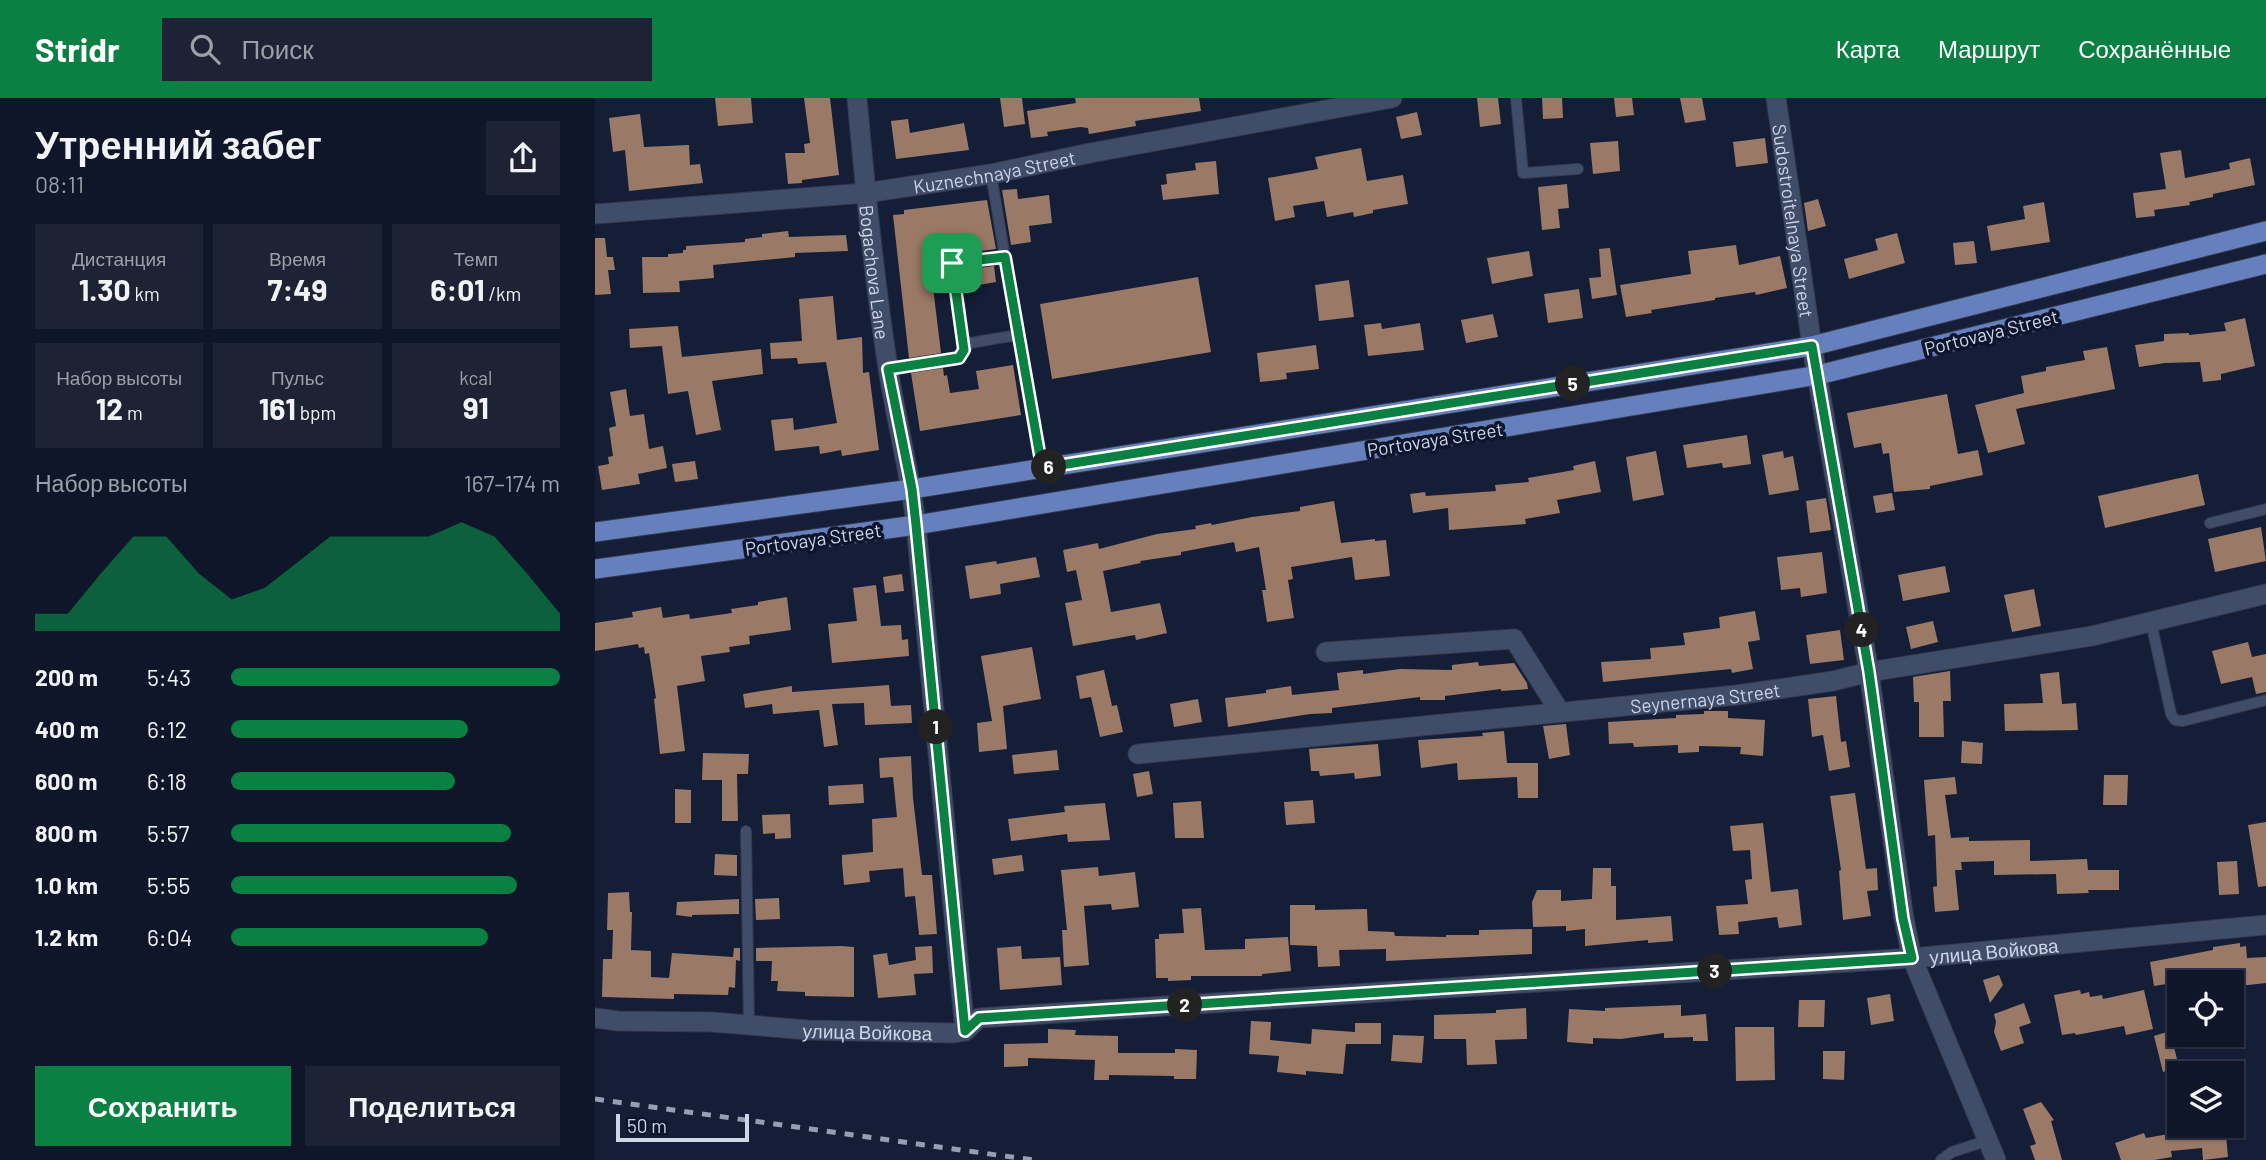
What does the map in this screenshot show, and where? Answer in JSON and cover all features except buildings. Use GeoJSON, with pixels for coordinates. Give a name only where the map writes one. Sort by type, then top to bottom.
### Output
{"type":"FeatureCollection","features":[{"type":"Feature","properties":{"kind":"main road","name":"Portovaya Street"},"geometry":{"type":"LineString","coordinates":[[595,533],[912,489],[1812,346],[2266,231]]}},
{"type":"Feature","properties":{"kind":"main road","name":"Portovaya Street"},"geometry":{"type":"LineString","coordinates":[[595,569],[916,525],[1818,375],[2266,264]]}},
{"type":"Feature","properties":{"kind":"street","name":"Bogachova Lane"},"geometry":{"type":"LineString","coordinates":[[857,98],[888,369],[912,489],[965,1031]]}},
{"type":"Feature","properties":{"kind":"street","name":"Kuznechnaya Street"},"geometry":{"type":"LineString","coordinates":[[595,215],[866,193],[991,174],[1090,153],[1392,98]]}},
{"type":"Feature","properties":{"kind":"street","name":"Sudostroitelnaya Street"},"geometry":{"type":"LineString","coordinates":[[1776,98],[1812,346],[1869,672],[1903,919],[1912,958],[1996,1160]]}},
{"type":"Feature","properties":{"kind":"street","name":"Seynernaya Street"},"geometry":{"type":"LineString","coordinates":[[1137,754],[1737,695],[2092,636],[2266,594]]}},
{"type":"Feature","properties":{"kind":"street"},"geometry":{"type":"LineString","coordinates":[[1326,652],[1514,639],[1560,712]]}},
{"type":"Feature","properties":{"kind":"street","name":"улица Войкова"},"geometry":{"type":"LineString","coordinates":[[595,1018],[618,1021],[712,1022],[808,1030],[953,1033],[965,1031],[979,1018],[1912,958],[2266,925]]}},
{"type":"Feature","properties":{"kind":"lane"},"geometry":{"type":"LineString","coordinates":[[1516,98],[1523,173],[1577,169]]}},
{"type":"Feature","properties":{"kind":"lane"},"geometry":{"type":"LineString","coordinates":[[991,174],[1042,468]]}},
{"type":"Feature","properties":{"kind":"lane"},"geometry":{"type":"LineString","coordinates":[[964,350],[952,263],[1005,257]]}},
{"type":"Feature","properties":{"kind":"lane"},"geometry":{"type":"LineString","coordinates":[[888,369],[959,358],[969,343],[1018,335]]}},
{"type":"Feature","properties":{"kind":"lane"},"geometry":{"type":"LineString","coordinates":[[2210,523],[2266,509]]}},
{"type":"Feature","properties":{"kind":"lane"},"geometry":{"type":"LineString","coordinates":[[2151,622],[2171,714],[2175,720],[2183,721],[2266,701]]}},
{"type":"Feature","properties":{"kind":"lane"},"geometry":{"type":"LineString","coordinates":[[746,831],[748,1026]]}},
{"type":"Feature","properties":{"kind":"lane"},"geometry":{"type":"LineString","coordinates":[[1941,1160],[1952,1152],[1989,1140]]}},
{"type":"Feature","properties":{"kind":"railway"},"geometry":{"type":"LineString","coordinates":[[595,1099],[1033,1160]]}},
{"type":"Feature","properties":{"kind":"route"},"geometry":{"type":"LineString","coordinates":[[1005,257],[1042,468],[1812,346],[1869,672],[1903,919],[1912,958],[979,1018],[965,1031],[912,489],[888,369],[959,358],[964,350],[952,263],[1005,257]]}}]}
